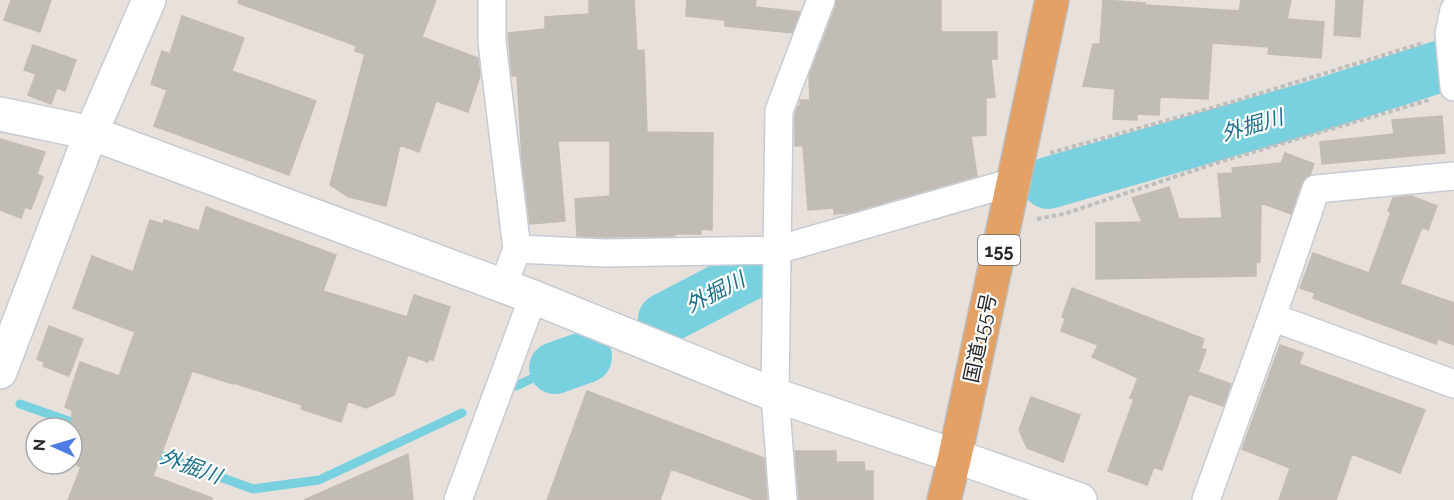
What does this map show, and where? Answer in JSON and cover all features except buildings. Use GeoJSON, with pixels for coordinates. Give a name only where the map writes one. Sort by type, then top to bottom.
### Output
{"type":"FeatureCollection","features":[{"type":"Feature","properties":{"kind":"highway","name":"国道155号"},"geometry":{"type":"LineString","coordinates":[[944,500],[1052,0]]}},
{"type":"Feature","properties":{"kind":"street"},"geometry":{"type":"LineString","coordinates":[[0,372],[92,133],[149,0]]}},
{"type":"Feature","properties":{"kind":"street"},"geometry":{"type":"LineString","coordinates":[[458,500],[518,291],[517,249],[492,42],[492,0]]}},
{"type":"Feature","properties":{"kind":"street"},"geometry":{"type":"LineString","coordinates":[[783,500],[775,395],[779,111],[821,0]]}},
{"type":"Feature","properties":{"kind":"street"},"geometry":{"type":"LineString","coordinates":[[1443,93],[1452,22]]}},
{"type":"Feature","properties":{"kind":"street"},"geometry":{"type":"LineString","coordinates":[[0,114],[92,133],[518,291],[775,395],[1080,500]]}},
{"type":"Feature","properties":{"kind":"street"},"geometry":{"type":"LineString","coordinates":[[517,249],[605,253],[777,250],[1015,172]]}},
{"type":"Feature","properties":{"kind":"street"},"geometry":{"type":"LineString","coordinates":[[1206,500],[1316,189],[1454,176]]}},
{"type":"Feature","properties":{"kind":"street"},"geometry":{"type":"LineString","coordinates":[[1272,317],[1454,384]]}},
{"type":"Feature","properties":{"kind":"path"},"geometry":{"type":"LineString","coordinates":[[1015,172],[1219,106],[1452,22]]}},
{"type":"Feature","properties":{"kind":"path"},"geometry":{"type":"LineString","coordinates":[[1004,225],[1064,214],[1219,162],[1443,93]]}},
{"type":"Feature","properties":{"kind":"waterway","name":"外掘川"},"geometry":{"type":"LineString","coordinates":[[1048,183],[1313,107],[1454,62]]}},
{"type":"Feature","properties":{"kind":"waterway","name":"外掘川"},"geometry":{"type":"LineString","coordinates":[[664,319],[766,266]]}},
{"type":"Feature","properties":{"kind":"waterway","name":"外掘川"},"geometry":{"type":"LineString","coordinates":[[555,368],[586,357]]}},
{"type":"Feature","properties":{"kind":"waterway","name":"外掘川"},"geometry":{"type":"LineString","coordinates":[[516,386],[555,368]]}},
{"type":"Feature","properties":{"kind":"waterway","name":"外掘川"},"geometry":{"type":"LineString","coordinates":[[20,404],[54,416]]}},
{"type":"Feature","properties":{"kind":"waterway","name":"外掘川"},"geometry":{"type":"LineString","coordinates":[[149,451],[253,489],[319,480],[462,413]]}}]}
